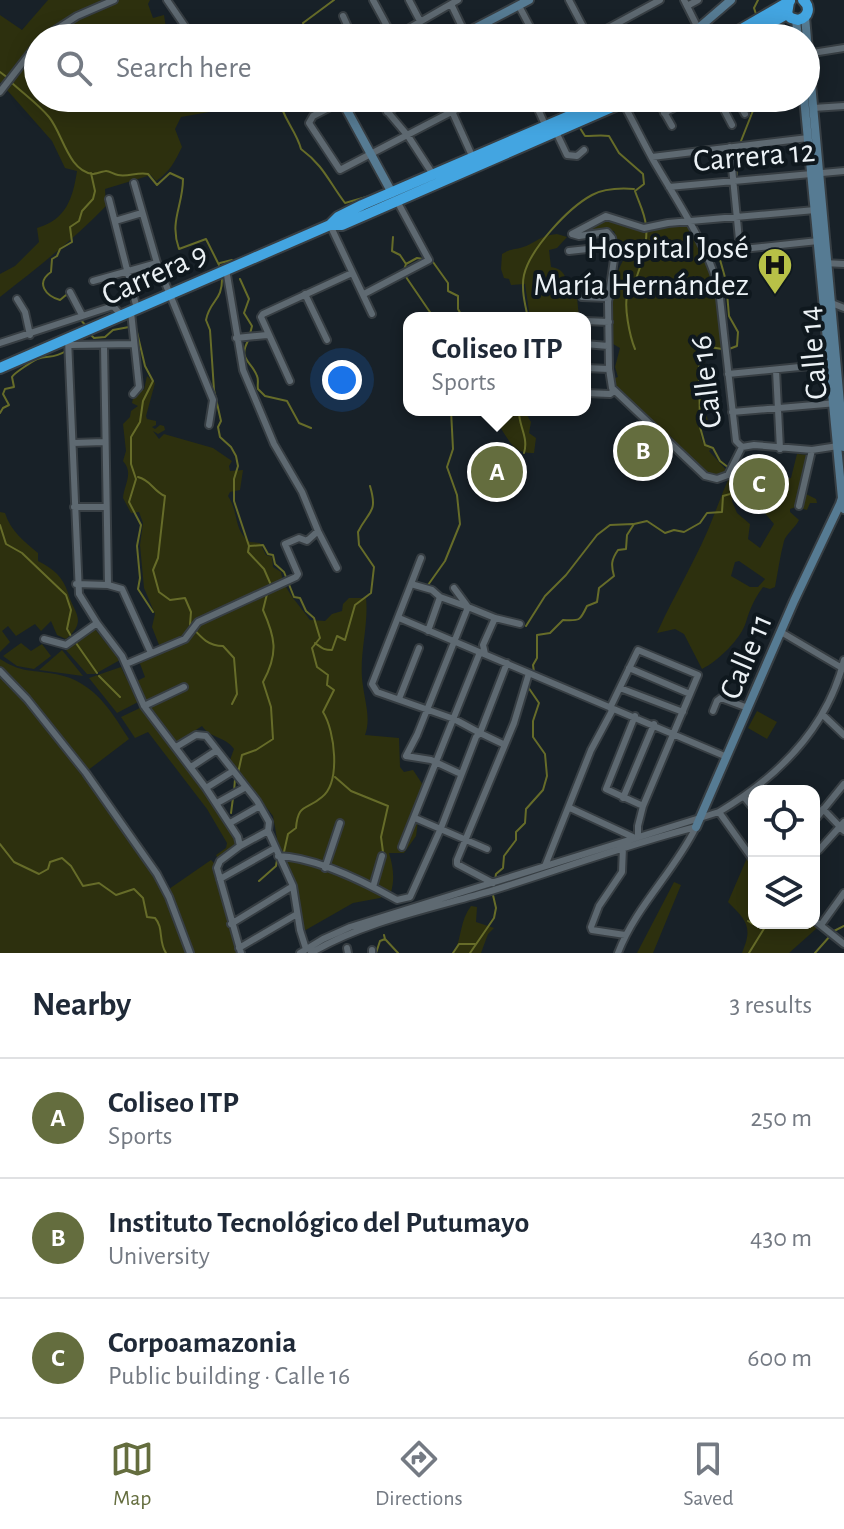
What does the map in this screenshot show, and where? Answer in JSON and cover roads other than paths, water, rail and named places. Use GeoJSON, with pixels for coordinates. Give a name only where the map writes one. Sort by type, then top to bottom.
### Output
{"type":"FeatureCollection","features":[{"type":"Feature","properties":{"kind":"highway"},"geometry":{"type":"LineString","coordinates":[[779,24],[808,8],[803,0]]}},
{"type":"Feature","properties":{"kind":"highway"},"geometry":{"type":"LineString","coordinates":[[751,24],[791,1]]}},
{"type":"Feature","properties":{"kind":"highway"},"geometry":{"type":"LineString","coordinates":[[791,1],[786,8],[796,17]]}},
{"type":"Feature","properties":{"kind":"highway","name":"Carrera 9"},"geometry":{"type":"LineString","coordinates":[[436,179],[473,158],[550,131],[585,112]]}},
{"type":"Feature","properties":{"kind":"highway","name":"Carrera 9"},"geometry":{"type":"LineString","coordinates":[[0,368],[70,342],[88,330],[226,269],[330,225],[342,225],[394,197],[598,112]]}},
{"type":"Feature","properties":{"kind":"street"},"geometry":{"type":"LineString","coordinates":[[65,24],[114,0]]}},
{"type":"Feature","properties":{"kind":"street"},"geometry":{"type":"LineString","coordinates":[[167,0],[183,24]]}},
{"type":"Feature","properties":{"kind":"street"},"geometry":{"type":"LineString","coordinates":[[373,0],[385,24]]}},
{"type":"Feature","properties":{"kind":"street"},"geometry":{"type":"LineString","coordinates":[[409,0],[420,21]]}},
{"type":"Feature","properties":{"kind":"street"},"geometry":{"type":"LineString","coordinates":[[484,24],[529,0]]}},
{"type":"Feature","properties":{"kind":"street"},"geometry":{"type":"LineString","coordinates":[[569,0],[582,24]]}},
{"type":"Feature","properties":{"kind":"street"},"geometry":{"type":"LineString","coordinates":[[616,24],[660,0]]}},
{"type":"Feature","properties":{"kind":"street"},"geometry":{"type":"LineString","coordinates":[[696,24],[685,3],[698,0]]}},
{"type":"Feature","properties":{"kind":"street"},"geometry":{"type":"LineString","coordinates":[[703,24],[731,0]]}},
{"type":"Feature","properties":{"kind":"street"},"geometry":{"type":"LineString","coordinates":[[767,0],[774,11]]}},
{"type":"Feature","properties":{"kind":"street"},"geometry":{"type":"LineString","coordinates":[[415,24],[453,1],[458,24]]}},
{"type":"Feature","properties":{"kind":"street"},"geometry":{"type":"LineString","coordinates":[[519,6],[529,24]]}},
{"type":"Feature","properties":{"kind":"street"},"geometry":{"type":"LineString","coordinates":[[343,16],[347,24]]}},
{"type":"Feature","properties":{"kind":"street"},"geometry":{"type":"LineString","coordinates":[[796,17],[797,24]]}},
{"type":"Feature","properties":{"kind":"street","name":"Calle 14"},"geometry":{"type":"LineString","coordinates":[[796,17],[798,24]]}},
{"type":"Feature","properties":{"kind":"street"},"geometry":{"type":"LineString","coordinates":[[820,52],[844,48]]}},
{"type":"Feature","properties":{"kind":"street"},"geometry":{"type":"LineString","coordinates":[[0,92],[24,61]]}},
{"type":"Feature","properties":{"kind":"street"},"geometry":{"type":"LineString","coordinates":[[820,108],[844,106]]}},
{"type":"Feature","properties":{"kind":"street"},"geometry":{"type":"LineString","coordinates":[[320,112],[309,123],[339,169],[453,112],[473,158]]}},
{"type":"Feature","properties":{"kind":"street"},"geometry":{"type":"LineString","coordinates":[[350,112],[429,260],[364,294]]}},
{"type":"Feature","properties":{"kind":"street"},"geometry":{"type":"LineString","coordinates":[[387,112],[408,136],[436,179]]}},
{"type":"Feature","properties":{"kind":"street"},"geometry":{"type":"LineString","coordinates":[[540,112],[567,155],[577,156],[584,150]]}},
{"type":"Feature","properties":{"kind":"street","name":"Calle 16"},"geometry":{"type":"LineString","coordinates":[[614,391],[705,476],[722,478],[732,470],[742,447],[736,441],[719,289],[690,222],[652,157],[633,112]]}},
{"type":"Feature","properties":{"kind":"street"},"geometry":{"type":"LineString","coordinates":[[727,112],[732,125]]}},
{"type":"Feature","properties":{"kind":"street","name":"Calle 14"},"geometry":{"type":"LineString","coordinates":[[805,112],[816,174],[818,241],[824,263]]}},
{"type":"Feature","properties":{"kind":"street","name":"Calle 14"},"geometry":{"type":"LineString","coordinates":[[813,112],[816,174],[839,403],[842,502]]}},
{"type":"Feature","properties":{"kind":"street"},"geometry":{"type":"LineString","coordinates":[[664,113],[672,126]]}},
{"type":"Feature","properties":{"kind":"street"},"geometry":{"type":"LineString","coordinates":[[652,157],[808,138]]}},
{"type":"Feature","properties":{"kind":"street"},"geometry":{"type":"LineString","coordinates":[[730,147],[740,250]]}},
{"type":"Feature","properties":{"kind":"street","name":"Carrera 12"},"geometry":{"type":"LineString","coordinates":[[669,187],[844,171]]}},
{"type":"Feature","properties":{"kind":"street"},"geometry":{"type":"LineString","coordinates":[[134,183],[157,263],[213,400],[209,425]]}},
{"type":"Feature","properties":{"kind":"street"},"geometry":{"type":"LineString","coordinates":[[109,199],[127,271],[139,387],[133,394]]}},
{"type":"Feature","properties":{"kind":"street"},"geometry":{"type":"LineString","coordinates":[[591,393],[610,394],[614,391],[608,346],[615,246],[607,232],[575,236],[573,232],[606,216],[646,228],[668,223],[815,210]]}},
{"type":"Feature","properties":{"kind":"street"},"geometry":{"type":"LineString","coordinates":[[115,221],[142,213]]}},
{"type":"Feature","properties":{"kind":"street"},"geometry":{"type":"LineString","coordinates":[[330,225],[372,314]]}},
{"type":"Feature","properties":{"kind":"street"},"geometry":{"type":"LineString","coordinates":[[705,253],[818,241]]}},
{"type":"Feature","properties":{"kind":"street"},"geometry":{"type":"LineString","coordinates":[[569,251],[615,246]]}},
{"type":"Feature","properties":{"kind":"street"},"geometry":{"type":"LineString","coordinates":[[93,281],[157,263]]}},
{"type":"Feature","properties":{"kind":"street"},"geometry":{"type":"LineString","coordinates":[[824,263],[844,264]]}},
{"type":"Feature","properties":{"kind":"street"},"geometry":{"type":"LineString","coordinates":[[226,269],[239,361],[274,444],[302,492],[337,568]]}},
{"type":"Feature","properties":{"kind":"street"},"geometry":{"type":"LineString","coordinates":[[290,381],[261,317],[352,273]]}},
{"type":"Feature","properties":{"kind":"street"},"geometry":{"type":"LineString","coordinates":[[70,292],[82,315]]}},
{"type":"Feature","properties":{"kind":"street"},"geometry":{"type":"LineString","coordinates":[[305,294],[327,340]]}},
{"type":"Feature","properties":{"kind":"street"},"geometry":{"type":"LineString","coordinates":[[582,297],[609,298]]}},
{"type":"Feature","properties":{"kind":"street"},"geometry":{"type":"LineString","coordinates":[[17,299],[25,312],[30,335]]}},
{"type":"Feature","properties":{"kind":"street"},"geometry":{"type":"LineString","coordinates":[[828,302],[844,308]]}},
{"type":"Feature","properties":{"kind":"street","name":"Calle 14"},"geometry":{"type":"LineString","coordinates":[[828,302],[830,364],[839,403]]}},
{"type":"Feature","properties":{"kind":"street"},"geometry":{"type":"LineString","coordinates":[[0,343],[113,306],[130,312]]}},
{"type":"Feature","properties":{"kind":"street"},"geometry":{"type":"LineString","coordinates":[[591,321],[609,322]]}},
{"type":"Feature","properties":{"kind":"street"},"geometry":{"type":"LineString","coordinates":[[236,338],[267,335]]}},
{"type":"Feature","properties":{"kind":"street"},"geometry":{"type":"LineString","coordinates":[[134,344],[70,342],[76,584],[82,602],[126,664],[144,706],[217,803],[240,846]]}},
{"type":"Feature","properties":{"kind":"street"},"geometry":{"type":"LineString","coordinates":[[104,345],[104,507],[108,585]]}},
{"type":"Feature","properties":{"kind":"street"},"geometry":{"type":"LineString","coordinates":[[591,345],[608,346]]}},
{"type":"Feature","properties":{"kind":"street"},"geometry":{"type":"LineString","coordinates":[[728,374],[830,364]]}},
{"type":"Feature","properties":{"kind":"street"},"geometry":{"type":"LineString","coordinates":[[591,368],[609,369]]}},
{"type":"Feature","properties":{"kind":"street"},"geometry":{"type":"LineString","coordinates":[[776,370],[780,449]]}},
{"type":"Feature","properties":{"kind":"street"},"geometry":{"type":"LineString","coordinates":[[732,412],[839,403]]}},
{"type":"Feature","properties":{"kind":"street"},"geometry":{"type":"LineString","coordinates":[[73,443],[104,442]]}},
{"type":"Feature","properties":{"kind":"street"},"geometry":{"type":"LineString","coordinates":[[742,447],[754,445],[812,450],[841,447]]}},
{"type":"Feature","properties":{"kind":"street"},"geometry":{"type":"LineString","coordinates":[[799,506],[812,450]]}},
{"type":"Feature","properties":{"kind":"street","name":"Calle 11"},"geometry":{"type":"LineString","coordinates":[[697,823],[842,502]]}},
{"type":"Feature","properties":{"kind":"street"},"geometry":{"type":"LineString","coordinates":[[74,507],[104,507]]}},
{"type":"Feature","properties":{"kind":"street"},"geometry":{"type":"LineString","coordinates":[[126,664],[185,639],[198,622],[296,577],[298,574],[285,544],[299,538],[307,541],[318,531]]}},
{"type":"Feature","properties":{"kind":"street"},"geometry":{"type":"LineString","coordinates":[[421,558],[372,684],[377,692],[454,719],[503,744]]}},
{"type":"Feature","properties":{"kind":"street"},"geometry":{"type":"LineString","coordinates":[[76,584],[108,585],[122,589],[151,653]]}},
{"type":"Feature","properties":{"kind":"street"},"geometry":{"type":"LineString","coordinates":[[411,584],[495,618],[520,624]]}},
{"type":"Feature","properties":{"kind":"street"},"geometry":{"type":"LineString","coordinates":[[454,588],[468,607]]}},
{"type":"Feature","properties":{"kind":"street"},"geometry":{"type":"LineString","coordinates":[[428,631],[440,597]]}},
{"type":"Feature","properties":{"kind":"street"},"geometry":{"type":"LineString","coordinates":[[461,774],[431,760],[406,756],[468,607]]}},
{"type":"Feature","properties":{"kind":"street"},"geometry":{"type":"LineString","coordinates":[[399,618],[727,757]]}},
{"type":"Feature","properties":{"kind":"street"},"geometry":{"type":"LineString","coordinates":[[402,847],[495,618]]}},
{"type":"Feature","properties":{"kind":"street"},"geometry":{"type":"LineString","coordinates":[[44,639],[66,645],[97,623]]}},
{"type":"Feature","properties":{"kind":"street"},"geometry":{"type":"LineString","coordinates":[[306,952],[352,933],[697,823],[744,797],[798,750],[823,715],[843,664],[781,632]]}},
{"type":"Feature","properties":{"kind":"street"},"geometry":{"type":"LineString","coordinates":[[399,699],[419,648]]}},
{"type":"Feature","properties":{"kind":"street"},"geometry":{"type":"LineString","coordinates":[[545,866],[591,750],[638,650],[698,675],[643,806],[637,837]]}},
{"type":"Feature","properties":{"kind":"street"},"geometry":{"type":"LineString","coordinates":[[278,856],[292,856],[325,868],[397,900],[412,896],[507,663]]}},
{"type":"Feature","properties":{"kind":"street"},"geometry":{"type":"LineString","coordinates":[[629,668],[690,694]]}},
{"type":"Feature","properties":{"kind":"street"},"geometry":{"type":"LineString","coordinates":[[0,671],[27,699],[86,773],[157,874],[171,901],[190,953]]}},
{"type":"Feature","properties":{"kind":"street"},"geometry":{"type":"LineString","coordinates":[[493,884],[457,864],[532,675]]}},
{"type":"Feature","properties":{"kind":"street"},"geometry":{"type":"LineString","coordinates":[[144,706],[184,687]]}},
{"type":"Feature","properties":{"kind":"street"},"geometry":{"type":"LineString","coordinates":[[620,688],[683,712]]}},
{"type":"Feature","properties":{"kind":"street"},"geometry":{"type":"LineString","coordinates":[[713,711],[721,698],[748,708]]}},
{"type":"Feature","properties":{"kind":"street"},"geometry":{"type":"LineString","coordinates":[[823,715],[844,735]]}},
{"type":"Feature","properties":{"kind":"street"},"geometry":{"type":"LineString","coordinates":[[635,716],[613,767],[607,791],[643,806]]}},
{"type":"Feature","properties":{"kind":"street"},"geometry":{"type":"LineString","coordinates":[[623,798],[654,724]]}},
{"type":"Feature","properties":{"kind":"street"},"geometry":{"type":"LineString","coordinates":[[176,747],[203,734],[260,806],[269,822],[268,831],[278,856],[293,886],[306,952]]}},
{"type":"Feature","properties":{"kind":"street"},"geometry":{"type":"LineString","coordinates":[[191,767],[217,750]]}},
{"type":"Feature","properties":{"kind":"street"},"geometry":{"type":"LineString","coordinates":[[206,788],[233,771]]}},
{"type":"Feature","properties":{"kind":"street"},"geometry":{"type":"LineString","coordinates":[[820,813],[844,784]]}},
{"type":"Feature","properties":{"kind":"street"},"geometry":{"type":"LineString","coordinates":[[217,803],[246,787]]}},
{"type":"Feature","properties":{"kind":"street"},"geometry":{"type":"LineString","coordinates":[[744,797],[748,802]]}},
{"type":"Feature","properties":{"kind":"street"},"geometry":{"type":"LineString","coordinates":[[230,823],[260,806]]}},
{"type":"Feature","properties":{"kind":"street"},"geometry":{"type":"LineString","coordinates":[[570,808],[637,837]]}},
{"type":"Feature","properties":{"kind":"street"},"geometry":{"type":"LineString","coordinates":[[820,849],[842,827],[823,809]]}},
{"type":"Feature","properties":{"kind":"street"},"geometry":{"type":"LineString","coordinates":[[719,812],[751,857]]}},
{"type":"Feature","properties":{"kind":"street"},"geometry":{"type":"LineString","coordinates":[[415,818],[487,849]]}},
{"type":"Feature","properties":{"kind":"street"},"geometry":{"type":"LineString","coordinates":[[325,868],[340,823]]}},
{"type":"Feature","properties":{"kind":"street"},"geometry":{"type":"LineString","coordinates":[[618,953],[625,935],[685,848],[697,823]]}},
{"type":"Feature","properties":{"kind":"street"},"geometry":{"type":"LineString","coordinates":[[306,952],[350,927],[637,837],[673,830]]}},
{"type":"Feature","properties":{"kind":"street"},"geometry":{"type":"LineString","coordinates":[[268,831],[240,846],[220,861],[217,868],[240,951],[297,914]]}},
{"type":"Feature","properties":{"kind":"street"},"geometry":{"type":"LineString","coordinates":[[623,847],[622,874],[599,906],[591,927],[592,930],[612,935],[625,935]]}},
{"type":"Feature","properties":{"kind":"street"},"geometry":{"type":"LineString","coordinates":[[220,879],[275,848]]}},
{"type":"Feature","properties":{"kind":"street"},"geometry":{"type":"LineString","coordinates":[[373,887],[382,856]]}},
{"type":"Feature","properties":{"kind":"street"},"geometry":{"type":"LineString","coordinates":[[231,924],[293,886]]}},
{"type":"Feature","properties":{"kind":"street"},"geometry":{"type":"LineString","coordinates":[[844,893],[822,926],[844,944]]}},
{"type":"Feature","properties":{"kind":"waterway"},"geometry":{"type":"LineString","coordinates":[[303,24],[334,0]]}},
{"type":"Feature","properties":{"kind":"waterway"},"geometry":{"type":"LineString","coordinates":[[756,14],[754,8],[758,0]]}},
{"type":"Feature","properties":{"kind":"waterway"},"geometry":{"type":"LineString","coordinates":[[0,72],[8,78]]}},
{"type":"Feature","properties":{"kind":"waterway"},"geometry":{"type":"LineString","coordinates":[[12,83],[24,94]]}},
{"type":"Feature","properties":{"kind":"waterway"},"geometry":{"type":"LineString","coordinates":[[44,112],[54,124],[72,159],[85,171],[93,174],[107,171],[116,175],[148,174],[157,185],[170,173],[183,179],[175,230],[179,249],[206,239],[221,269]]}},
{"type":"Feature","properties":{"kind":"waterway"},"geometry":{"type":"LineString","coordinates":[[283,112],[301,149],[321,168],[345,203],[373,195]]}},
{"type":"Feature","properties":{"kind":"waterway"},"geometry":{"type":"LineString","coordinates":[[741,141],[752,112]]}},
{"type":"Feature","properties":{"kind":"waterway"},"geometry":{"type":"LineString","coordinates":[[580,128],[585,136],[609,136],[619,153],[643,174],[644,184],[635,191],[645,221],[645,245],[626,305],[635,349]]}},
{"type":"Feature","properties":{"kind":"waterway"},"geometry":{"type":"LineString","coordinates":[[735,150],[737,176]]}},
{"type":"Feature","properties":{"kind":"waterway"},"geometry":{"type":"LineString","coordinates":[[70,296],[66,295],[60,300],[50,295],[43,285],[51,272],[52,259],[60,249],[72,242],[70,227],[79,221],[82,211],[93,199],[95,191],[91,173]]}},
{"type":"Feature","properties":{"kind":"waterway"},"geometry":{"type":"LineString","coordinates":[[527,312],[524,275],[534,253],[551,230],[592,195],[613,189],[634,189]]}},
{"type":"Feature","properties":{"kind":"waterway"},"geometry":{"type":"LineString","coordinates":[[393,237],[392,251],[400,255],[406,264],[404,270]]}},
{"type":"Feature","properties":{"kind":"waterway"},"geometry":{"type":"LineString","coordinates":[[719,256],[726,281],[729,316],[738,332],[737,346],[729,349]]}},
{"type":"Feature","properties":{"kind":"waterway"},"geometry":{"type":"LineString","coordinates":[[406,264],[417,258],[423,259]]}},
{"type":"Feature","properties":{"kind":"waterway"},"geometry":{"type":"LineString","coordinates":[[220,263],[232,260]]}},
{"type":"Feature","properties":{"kind":"waterway"},"geometry":{"type":"LineString","coordinates":[[433,262],[448,283],[448,291],[458,296],[460,312]]}},
{"type":"Feature","properties":{"kind":"waterway"},"geometry":{"type":"LineString","coordinates":[[222,276],[220,291],[206,320],[210,330],[214,390],[221,421],[218,427],[220,437],[231,447],[238,466],[234,479],[234,501],[249,546],[263,545],[268,554],[273,555],[294,597],[300,598],[306,611],[314,618],[320,638],[312,648],[317,667],[328,675],[327,685],[334,690],[323,712],[333,743],[332,780],[322,797],[301,811],[296,828],[288,834],[284,852]]}},
{"type":"Feature","properties":{"kind":"waterway"},"geometry":{"type":"LineString","coordinates":[[406,277],[430,312]]}},
{"type":"Feature","properties":{"kind":"waterway"},"geometry":{"type":"LineString","coordinates":[[240,279],[249,299],[244,313],[252,326],[250,334]]}},
{"type":"Feature","properties":{"kind":"waterway"},"geometry":{"type":"LineString","coordinates":[[79,318],[87,327]]}},
{"type":"Feature","properties":{"kind":"waterway"},"geometry":{"type":"LineString","coordinates":[[89,333],[94,338],[105,337],[113,330],[129,327]]}},
{"type":"Feature","properties":{"kind":"waterway"},"geometry":{"type":"LineString","coordinates":[[136,328],[145,366],[153,381],[143,401],[140,422],[131,437],[131,464],[136,479],[129,502],[141,525],[137,546],[138,589],[153,612]]}},
{"type":"Feature","properties":{"kind":"waterway"},"geometry":{"type":"LineString","coordinates":[[74,342],[90,335]]}},
{"type":"Feature","properties":{"kind":"waterway"},"geometry":{"type":"LineString","coordinates":[[249,339],[244,351],[257,376],[258,389],[265,396],[287,401],[299,423],[311,428]]}},
{"type":"Feature","properties":{"kind":"waterway"},"geometry":{"type":"LineString","coordinates":[[722,349],[710,347],[702,355],[699,367],[700,427],[705,445],[713,448],[720,461],[729,468]]}},
{"type":"Feature","properties":{"kind":"waterway"},"geometry":{"type":"LineString","coordinates":[[0,413],[9,405],[3,394],[5,389],[14,387],[13,375],[37,359],[66,351]]}},
{"type":"Feature","properties":{"kind":"waterway"},"geometry":{"type":"LineString","coordinates":[[428,585],[445,561],[460,524],[457,495],[447,467],[453,449],[451,416]]}},
{"type":"Feature","properties":{"kind":"waterway"},"geometry":{"type":"LineString","coordinates":[[520,416],[524,453]]}},
{"type":"Feature","properties":{"kind":"waterway"},"geometry":{"type":"LineString","coordinates":[[534,672],[537,635],[550,633],[563,620],[579,619],[587,606],[597,602],[599,588],[614,576],[614,557],[618,550],[626,549],[627,535],[634,524],[647,521],[665,533],[674,530],[684,532],[700,523],[707,513],[722,512],[723,496],[730,494],[735,487],[731,481],[733,472]]}},
{"type":"Feature","properties":{"kind":"waterway"},"geometry":{"type":"LineString","coordinates":[[138,477],[165,496],[158,558],[153,570],[159,592],[170,600],[185,598],[191,612],[190,625],[204,640],[223,646],[234,658],[237,694],[232,704]]}},
{"type":"Feature","properties":{"kind":"waterway"},"geometry":{"type":"LineString","coordinates":[[315,643],[332,650],[337,636],[345,640],[355,605],[371,593],[374,567],[359,545],[358,532],[373,507],[370,486]]}},
{"type":"Feature","properties":{"kind":"waterway"},"geometry":{"type":"LineString","coordinates":[[526,626],[545,596],[597,535],[610,525],[633,524]]}},
{"type":"Feature","properties":{"kind":"waterway"},"geometry":{"type":"LineString","coordinates":[[0,525],[6,544],[22,553],[66,595],[71,610],[67,629],[72,638]]}},
{"type":"Feature","properties":{"kind":"waterway"},"geometry":{"type":"LineString","coordinates":[[249,546],[248,552],[264,569],[271,585]]}},
{"type":"Feature","properties":{"kind":"waterway"},"geometry":{"type":"LineString","coordinates":[[238,773],[242,755],[273,739],[271,707],[263,682],[274,645],[263,610],[267,594]]}},
{"type":"Feature","properties":{"kind":"waterway"},"geometry":{"type":"LineString","coordinates":[[76,643],[97,673]]}},
{"type":"Feature","properties":{"kind":"waterway"},"geometry":{"type":"LineString","coordinates":[[99,676],[120,697]]}},
{"type":"Feature","properties":{"kind":"waterway"},"geometry":{"type":"LineString","coordinates":[[495,880],[496,874],[503,868],[504,856],[516,840],[516,832],[525,823],[526,809],[543,790],[547,776],[545,754],[533,737],[533,721],[539,703],[528,687]]}},
{"type":"Feature","properties":{"kind":"waterway"},"geometry":{"type":"LineString","coordinates":[[335,777],[351,791],[388,806],[381,837],[383,852]]}},
{"type":"Feature","properties":{"kind":"waterway"},"geometry":{"type":"LineString","coordinates":[[234,792],[235,779]]}},
{"type":"Feature","properties":{"kind":"waterway"},"geometry":{"type":"LineString","coordinates":[[231,813],[233,798]]}},
{"type":"Feature","properties":{"kind":"waterway"},"geometry":{"type":"LineString","coordinates":[[0,844],[14,862],[39,874],[48,869],[50,862],[62,858],[83,886],[99,883],[116,895],[134,889],[143,898],[147,917],[155,918],[158,922],[166,953]]}},
{"type":"Feature","properties":{"kind":"waterway"},"geometry":{"type":"LineString","coordinates":[[259,881],[276,866],[277,860]]}},
{"type":"Feature","properties":{"kind":"waterway"},"geometry":{"type":"LineString","coordinates":[[470,953],[494,918],[496,908],[493,895]]}},
{"type":"Feature","properties":{"kind":"waterway"},"geometry":{"type":"LineString","coordinates":[[834,931],[844,926]]}},
{"type":"Feature","properties":{"kind":"waterway"},"geometry":{"type":"LineString","coordinates":[[749,953],[764,929]]}},
{"type":"Feature","properties":{"kind":"waterway"},"geometry":{"type":"LineString","coordinates":[[376,953],[380,941],[385,939],[384,935]]}},
{"type":"Feature","properties":{"kind":"waterway"},"geometry":{"type":"LineString","coordinates":[[815,953],[830,936]]}},
{"type":"Feature","properties":{"kind":"waterway"},"geometry":{"type":"LineString","coordinates":[[385,939],[398,953]]}},
{"type":"Feature","properties":{"kind":"waterway"},"geometry":{"type":"LineString","coordinates":[[453,953],[459,944],[475,944]]}},
{"type":"Feature","properties":{"kind":"place","name":"Hospital José María Hernández"},"geometry":{"type":"Point","coordinates":[775,296]}},
{"type":"Feature","properties":{"kind":"place","name":"Instituto Tecnológico del Putumayo"},"geometry":{"type":"Point","coordinates":[643,451]}},
{"type":"Feature","properties":{"kind":"place","name":"Coliseo ITP"},"geometry":{"type":"Point","coordinates":[497,472]}},
{"type":"Feature","properties":{"kind":"place","name":"Corpoamazonia"},"geometry":{"type":"Point","coordinates":[759,484]}}]}
